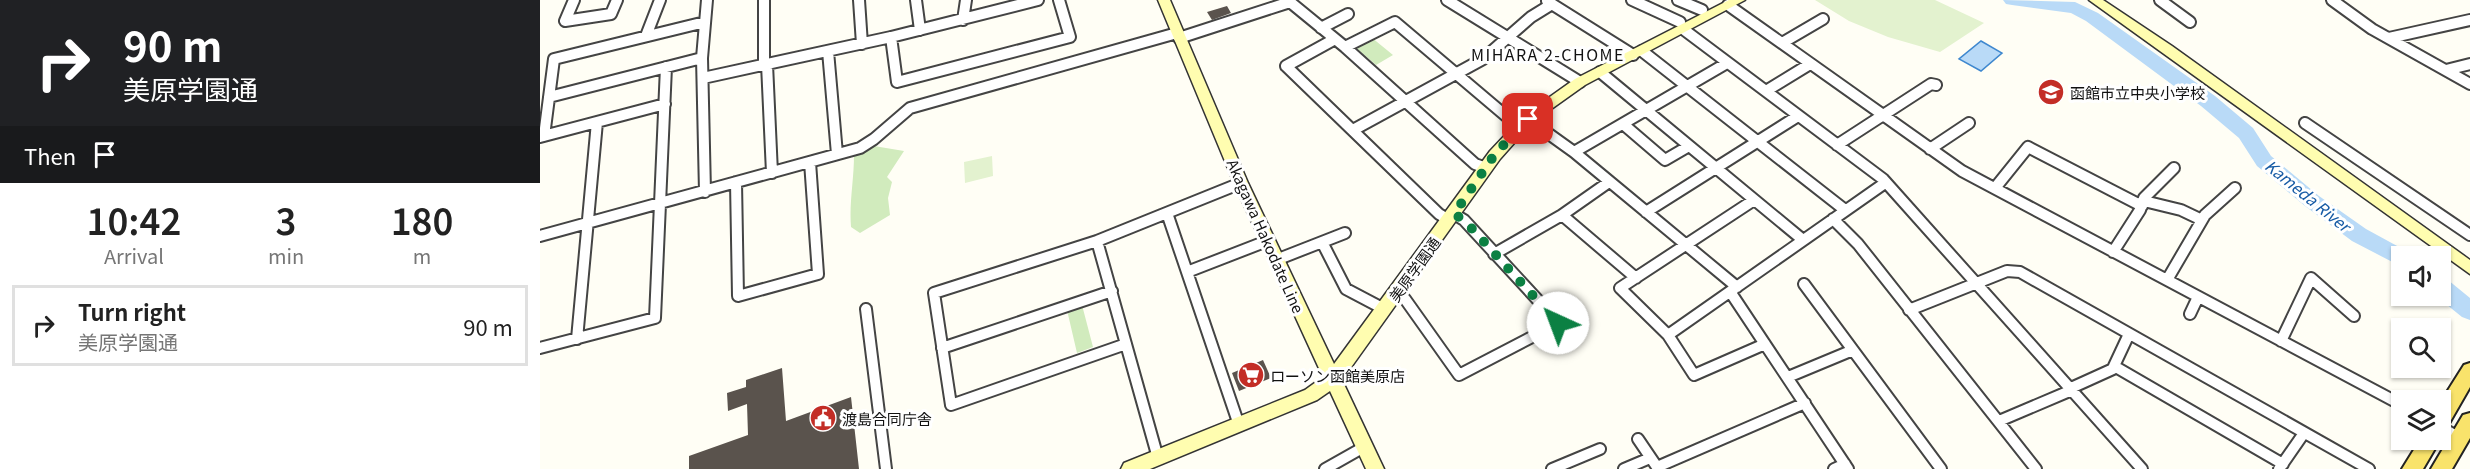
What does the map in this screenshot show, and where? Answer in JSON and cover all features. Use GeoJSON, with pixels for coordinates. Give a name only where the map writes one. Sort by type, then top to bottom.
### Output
{"type":"FeatureCollection","features":[{"type":"Feature","properties":{"kind":"main road"},"geometry":{"type":"LineString","coordinates":[[2451,402],[2470,370]]}},
{"type":"Feature","properties":{"kind":"main road"},"geometry":{"type":"LineString","coordinates":[[2441,469],[2470,421]]}},
{"type":"Feature","properties":{"kind":"main road"},"geometry":{"type":"LineString","coordinates":[[2412,469],[2424,450]]}},
{"type":"Feature","properties":{"kind":"street"},"geometry":{"type":"LineString","coordinates":[[574,0],[565,21],[611,14],[619,0]]}},
{"type":"Feature","properties":{"kind":"street"},"geometry":{"type":"LineString","coordinates":[[646,36],[660,0]]}},
{"type":"Feature","properties":{"kind":"street"},"geometry":{"type":"LineString","coordinates":[[705,192],[702,58],[706,0]]}},
{"type":"Feature","properties":{"kind":"street"},"geometry":{"type":"LineString","coordinates":[[764,0],[772,172]]}},
{"type":"Feature","properties":{"kind":"street"},"geometry":{"type":"LineString","coordinates":[[859,0],[862,44]]}},
{"type":"Feature","properties":{"kind":"street"},"geometry":{"type":"LineString","coordinates":[[916,0],[920,30]]}},
{"type":"Feature","properties":{"kind":"street"},"geometry":{"type":"LineString","coordinates":[[963,20],[966,0]]}},
{"type":"Feature","properties":{"kind":"street"},"geometry":{"type":"LineString","coordinates":[[703,78],[862,44],[963,20],[1019,2],[1038,0]]}},
{"type":"Feature","properties":{"kind":"street"},"geometry":{"type":"LineString","coordinates":[[891,37],[897,82],[1070,37],[1059,0]]}},
{"type":"Feature","properties":{"kind":"street","name":"Akagawa Hakodate Line"},"geometry":{"type":"LineString","coordinates":[[1164,0],[1241,183],[1375,469]]}},
{"type":"Feature","properties":{"kind":"street"},"geometry":{"type":"LineString","coordinates":[[1447,0],[1580,82]]}},
{"type":"Feature","properties":{"kind":"street"},"geometry":{"type":"LineString","coordinates":[[1632,0],[1682,26],[1727,63],[1883,179],[2142,469]]}},
{"type":"Feature","properties":{"kind":"street"},"geometry":{"type":"LineString","coordinates":[[1678,0],[1702,10]]}},
{"type":"Feature","properties":{"kind":"street"},"geometry":{"type":"LineString","coordinates":[[2096,0],[2168,49],[2470,268]]}},
{"type":"Feature","properties":{"kind":"street"},"geometry":{"type":"LineString","coordinates":[[2160,0],[2190,22]]}},
{"type":"Feature","properties":{"kind":"street"},"geometry":{"type":"LineString","coordinates":[[2332,0],[2372,28],[2470,84]]}},
{"type":"Feature","properties":{"kind":"street"},"geometry":{"type":"LineString","coordinates":[[540,236],[705,192],[871,143],[895,118],[910,108],[1290,2],[1346,47],[1475,164],[1486,168]]}},
{"type":"Feature","properties":{"kind":"street"},"geometry":{"type":"LineString","coordinates":[[1353,130],[1483,59],[1549,2],[1638,53],[1688,87],[1845,210]]}},
{"type":"Feature","properties":{"kind":"street"},"geometry":{"type":"LineString","coordinates":[[1733,3],[1810,64],[1962,171],[2391,399]]}},
{"type":"Feature","properties":{"kind":"street","name":"美原学園通"},"geometry":{"type":"LineString","coordinates":[[1130,469],[1311,395],[1332,380],[1486,168],[1524,123],[1545,104],[1580,82],[1638,53],[1682,26],[1733,3]]}},
{"type":"Feature","properties":{"kind":"street"},"geometry":{"type":"LineString","coordinates":[[1321,28],[1348,14]]}},
{"type":"Feature","properties":{"kind":"street"},"geometry":{"type":"LineString","coordinates":[[1782,43],[1822,19]]}},
{"type":"Feature","properties":{"kind":"street"},"geometry":{"type":"LineString","coordinates":[[2389,38],[2470,20]]}},
{"type":"Feature","properties":{"kind":"street"},"geometry":{"type":"LineString","coordinates":[[664,104],[542,136],[554,59],[705,22]]}},
{"type":"Feature","properties":{"kind":"street"},"geometry":{"type":"LineString","coordinates":[[1346,47],[1395,22],[1456,73],[1524,123],[1574,152],[1686,245],[1734,290],[1842,467]]}},
{"type":"Feature","properties":{"kind":"street"},"geometry":{"type":"LineString","coordinates":[[1335,39],[1286,66],[1440,214],[1464,220],[1558,323],[1459,375],[1405,299],[1395,295]]}},
{"type":"Feature","properties":{"kind":"street"},"geometry":{"type":"LineString","coordinates":[[828,51],[837,154]]}},
{"type":"Feature","properties":{"kind":"street"},"geometry":{"type":"LineString","coordinates":[[549,97],[702,58]]}},
{"type":"Feature","properties":{"kind":"street"},"geometry":{"type":"LineString","coordinates":[[1574,152],[1727,63]]}},
{"type":"Feature","properties":{"kind":"street"},"geometry":{"type":"LineString","coordinates":[[1766,92],[1810,64]]}},
{"type":"Feature","properties":{"kind":"street"},"geometry":{"type":"LineString","coordinates":[[2446,70],[2470,64]]}},
{"type":"Feature","properties":{"kind":"street"},"geometry":{"type":"LineString","coordinates":[[540,348],[655,318],[666,67]]}},
{"type":"Feature","properties":{"kind":"street"},"geometry":{"type":"LineString","coordinates":[[1600,72],[1803,240]]}},
{"type":"Feature","properties":{"kind":"street"},"geometry":{"type":"LineString","coordinates":[[1837,145],[1931,84],[1936,84]]}},
{"type":"Feature","properties":{"kind":"street"},"geometry":{"type":"LineString","coordinates":[[1646,212],[1798,116]]}},
{"type":"Feature","properties":{"kind":"street"},"geometry":{"type":"LineString","coordinates":[[577,339],[597,122]]}},
{"type":"Feature","properties":{"kind":"street"},"geometry":{"type":"LineString","coordinates":[[1930,149],[1969,123]]}},
{"type":"Feature","properties":{"kind":"street"},"geometry":{"type":"LineString","coordinates":[[2305,123],[2470,235]]}},
{"type":"Feature","properties":{"kind":"street"},"geometry":{"type":"LineString","coordinates":[[1623,124],[1665,160],[1689,146]]}},
{"type":"Feature","properties":{"kind":"street"},"geometry":{"type":"LineString","coordinates":[[1995,189],[2028,147],[2143,203],[2181,210],[2202,220]]}},
{"type":"Feature","properties":{"kind":"street"},"geometry":{"type":"LineString","coordinates":[[736,183],[738,296],[818,274],[810,162]]}},
{"type":"Feature","properties":{"kind":"street"},"geometry":{"type":"LineString","coordinates":[[2113,252],[2144,198],[2174,168]]}},
{"type":"Feature","properties":{"kind":"street"},"geometry":{"type":"LineString","coordinates":[[1494,254],[1562,215],[1609,182]]}},
{"type":"Feature","properties":{"kind":"street"},"geometry":{"type":"LineString","coordinates":[[1126,344],[951,405],[934,293],[1097,241],[1241,183]]}},
{"type":"Feature","properties":{"kind":"street"},"geometry":{"type":"LineString","coordinates":[[1668,335],[1885,183]]}},
{"type":"Feature","properties":{"kind":"street"},"geometry":{"type":"LineString","coordinates":[[2167,280],[2202,220],[2235,188]]}},
{"type":"Feature","properties":{"kind":"street"},"geometry":{"type":"LineString","coordinates":[[1754,200],[1620,288],[1668,335],[1694,375],[1765,344]]}},
{"type":"Feature","properties":{"kind":"street"},"geometry":{"type":"LineString","coordinates":[[1167,213],[1239,425]]}},
{"type":"Feature","properties":{"kind":"street"},"geometry":{"type":"LineString","coordinates":[[1562,215],[1636,278]]}},
{"type":"Feature","properties":{"kind":"street"},"geometry":{"type":"LineString","coordinates":[[1833,219],[1858,244],[2036,469]]}},
{"type":"Feature","properties":{"kind":"street"},"geometry":{"type":"LineString","coordinates":[[1276,260],[1346,233]]}},
{"type":"Feature","properties":{"kind":"street"},"geometry":{"type":"LineString","coordinates":[[1097,241],[1158,458]]}},
{"type":"Feature","properties":{"kind":"street"},"geometry":{"type":"LineString","coordinates":[[1187,272],[1268,241]]}},
{"type":"Feature","properties":{"kind":"street"},"geometry":{"type":"LineString","coordinates":[[1322,242],[1346,290],[1384,309]]}},
{"type":"Feature","properties":{"kind":"street"},"geometry":{"type":"LineString","coordinates":[[1910,310],[2007,271],[2016,271],[2369,469]]}},
{"type":"Feature","properties":{"kind":"street"},"geometry":{"type":"LineString","coordinates":[[2281,341],[2311,278],[2354,316]]}},
{"type":"Feature","properties":{"kind":"street"},"geometry":{"type":"LineString","coordinates":[[1804,284],[1941,469]]}},
{"type":"Feature","properties":{"kind":"street"},"geometry":{"type":"LineString","coordinates":[[942,348],[1112,291]]}},
{"type":"Feature","properties":{"kind":"street"},"geometry":{"type":"LineString","coordinates":[[2190,314],[2198,297]]}},
{"type":"Feature","properties":{"kind":"street"},"geometry":{"type":"LineString","coordinates":[[867,309],[886,469]]}},
{"type":"Feature","properties":{"kind":"street"},"geometry":{"type":"LineString","coordinates":[[1999,421],[2113,369],[2129,334]]}},
{"type":"Feature","properties":{"kind":"street"},"geometry":{"type":"LineString","coordinates":[[1788,377],[1853,350]]}},
{"type":"Feature","properties":{"kind":"street"},"geometry":{"type":"LineString","coordinates":[[2114,366],[2281,467],[2304,433]]}},
{"type":"Feature","properties":{"kind":"street"},"geometry":{"type":"LineString","coordinates":[[1624,469],[1655,465],[1805,404]]}},
{"type":"Feature","properties":{"kind":"street"},"geometry":{"type":"LineString","coordinates":[[2451,433],[2460,438]]}},
{"type":"Feature","properties":{"kind":"street"},"geometry":{"type":"LineString","coordinates":[[1638,439],[1655,465]]}},
{"type":"Feature","properties":{"kind":"street"},"geometry":{"type":"LineString","coordinates":[[1325,469],[1364,447]]}},
{"type":"Feature","properties":{"kind":"street"},"geometry":{"type":"LineString","coordinates":[[1552,469],[1600,449]]}},
{"type":"Feature","properties":{"kind":"green space"},"geometry":{"type":"Polygon","coordinates":[[[1815,0],[1935,0],[1984,23],[1940,52],[1888,37],[1849,21],[1815,0]]]}},
{"type":"Feature","properties":{"kind":"green space"},"geometry":{"type":"Polygon","coordinates":[[[1371,37],[1393,55],[1376,65],[1354,46],[1371,37]]]}},
{"type":"Feature","properties":{"kind":"green space"},"geometry":{"type":"Polygon","coordinates":[[[874,146],[904,151],[887,177],[892,182],[888,198],[890,215],[860,233],[851,227],[854,155],[874,146]]]}},
{"type":"Feature","properties":{"kind":"green space"},"geometry":{"type":"Polygon","coordinates":[[[992,156],[993,176],[965,183],[964,162],[992,156]]]}},
{"type":"Feature","properties":{"kind":"green space"},"geometry":{"type":"Polygon","coordinates":[[[1082,305],[1093,347],[1077,353],[1067,310],[1082,305]]]}},
{"type":"Feature","properties":{"kind":"water"},"geometry":{"type":"Polygon","coordinates":[[[1981,41],[2002,53],[1981,71],[1959,59],[1981,41]]]}},
{"type":"Feature","properties":{"kind":"building"},"geometry":{"type":"Polygon","coordinates":[[[1227,6],[1231,13],[1212,20],[1207,12],[1227,6]]]}},
{"type":"Feature","properties":{"kind":"building","name":"ローソン函館美原店"},"geometry":{"type":"Polygon","coordinates":[[[1263,360],[1271,378],[1239,391],[1232,373],[1263,360]]]}},
{"type":"Feature","properties":{"kind":"building","name":"渡島合同庁舎"},"geometry":{"type":"Polygon","coordinates":[[[782,368],[786,421],[851,397],[859,469],[689,469],[689,456],[748,435],[747,404],[728,411],[727,393],[746,387],[746,380],[782,368]]]}},
{"type":"Feature","properties":{"kind":"waterway","name":"Kameda River"},"geometry":{"type":"LineString","coordinates":[[2012,0],[2075,8],[2092,17],[2208,101],[2246,133],[2264,161],[2312,201],[2359,235],[2391,253]]}},
{"type":"Feature","properties":{"kind":"waterway","name":"Kameda River"},"geometry":{"type":"LineString","coordinates":[[2451,295],[2470,311]]}},
{"type":"Feature","properties":{"kind":"place","name":"函館市立中央小学校"},"geometry":{"type":"Point","coordinates":[2051,92]}},
{"type":"Feature","properties":{"kind":"place","name":"ローソン函館美原店"},"geometry":{"type":"Point","coordinates":[1251,375]}},
{"type":"Feature","properties":{"kind":"place","name":"渡島合同庁舎"},"geometry":{"type":"Point","coordinates":[823,418]}},
{"type":"Feature","properties":{"kind":"district","name":"MIHARA 2-CHOME"},"geometry":{"type":"Point","coordinates":[1548,54]}},
{"type":"Feature","properties":{"kind":"route"},"geometry":{"type":"LineString","coordinates":[[1528,119],[1495,154],[1454,214],[1464,220],[1558,323]]}}]}
